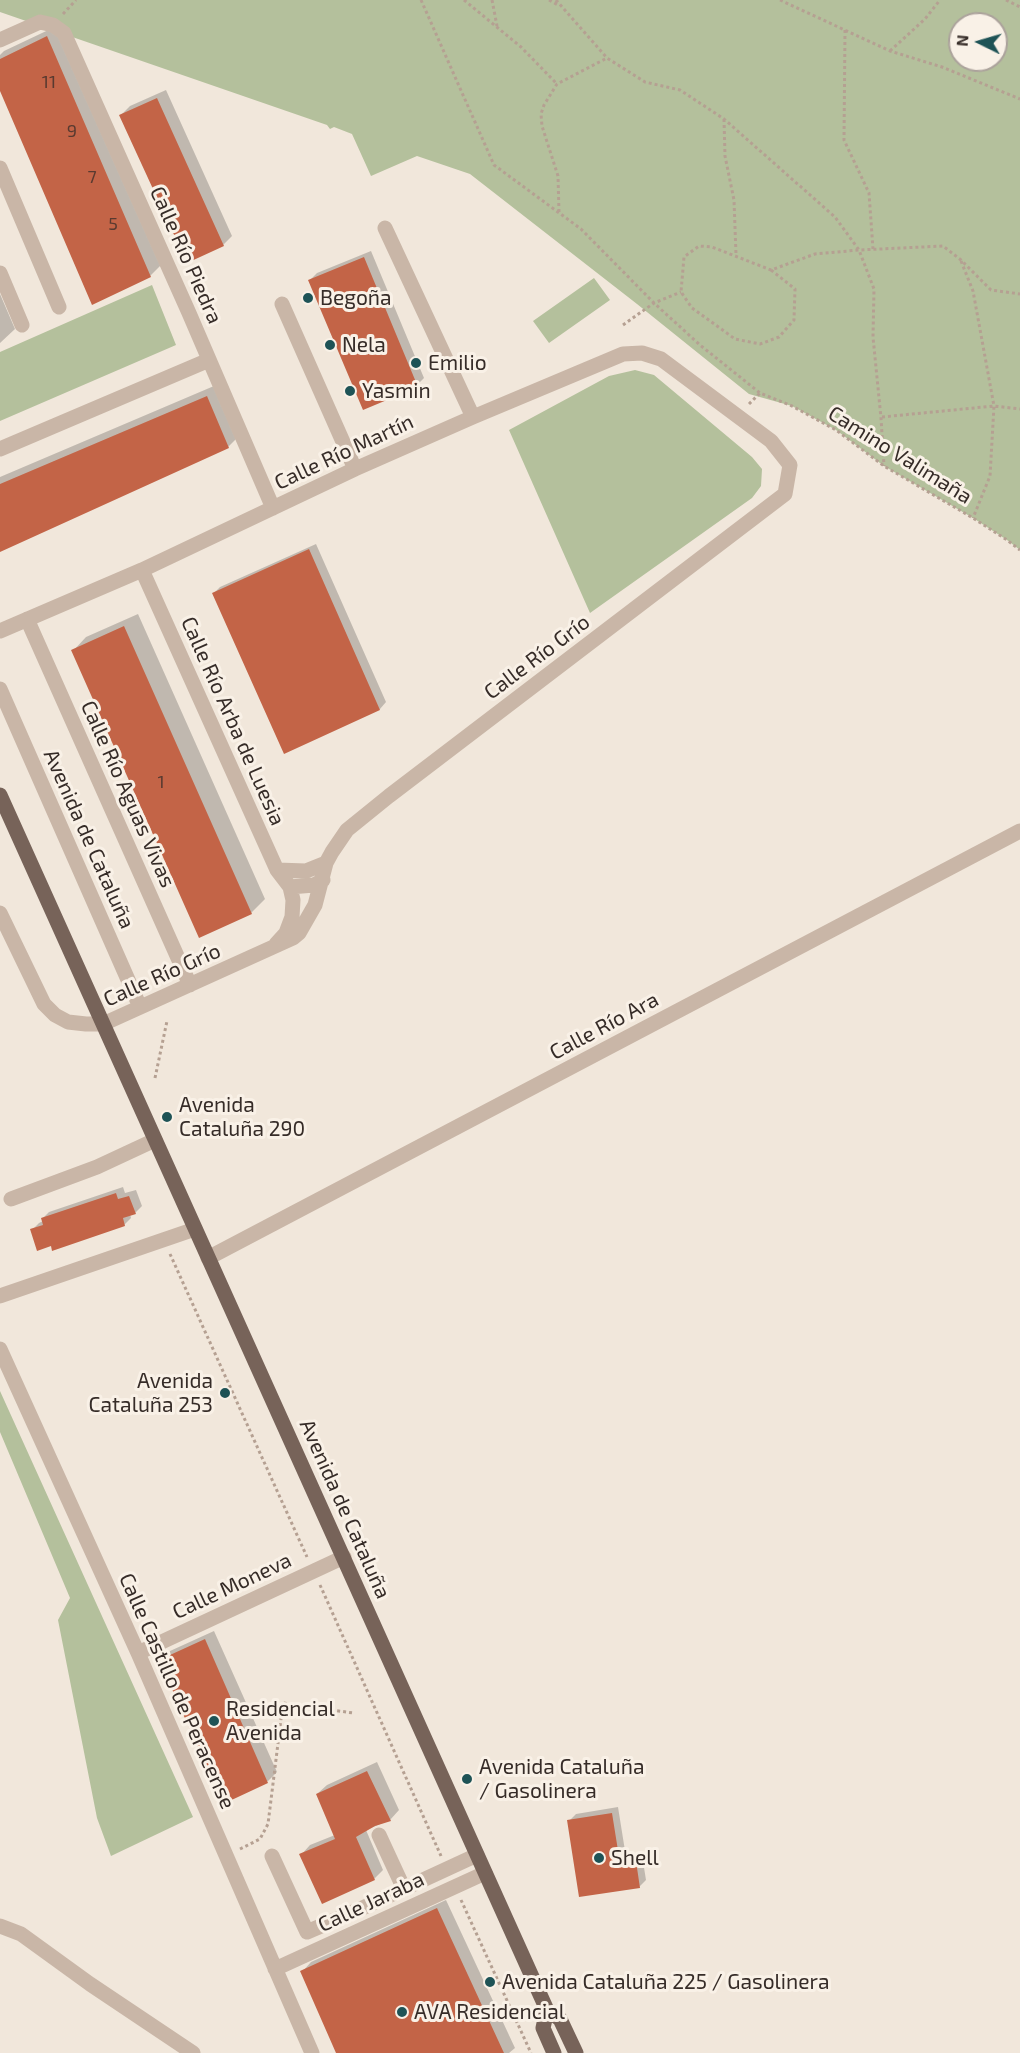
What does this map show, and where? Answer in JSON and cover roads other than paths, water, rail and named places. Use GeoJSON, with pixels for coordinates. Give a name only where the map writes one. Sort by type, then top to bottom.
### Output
{"type":"FeatureCollection","features":[{"type":"Feature","properties":{"kind":"main road","name":"Avenida de Cataluña"},"geometry":{"type":"LineString","coordinates":[[0,795],[547,2010],[560,2019],[576,2053]]}},
{"type":"Feature","properties":{"kind":"main road","name":"Avenida de Cataluña"},"geometry":{"type":"LineString","coordinates":[[547,2010],[543,2028],[554,2053]]}},
{"type":"Feature","properties":{"kind":"street","name":"Calle Río Piedra"},"geometry":{"type":"LineString","coordinates":[[0,40],[40,22],[53,25],[64,33],[273,508]]}},
{"type":"Feature","properties":{"kind":"street"},"geometry":{"type":"LineString","coordinates":[[0,168],[59,306]]}},
{"type":"Feature","properties":{"kind":"street"},"geometry":{"type":"LineString","coordinates":[[385,228],[473,417]]}},
{"type":"Feature","properties":{"kind":"street"},"geometry":{"type":"LineString","coordinates":[[0,273],[22,325]]}},
{"type":"Feature","properties":{"kind":"street"},"geometry":{"type":"LineString","coordinates":[[282,304],[355,469]]}},
{"type":"Feature","properties":{"kind":"street","name":"Calle Río Martín"},"geometry":{"type":"LineString","coordinates":[[0,631],[142,570],[355,469],[613,357],[632,352],[651,355],[676,369],[771,441],[790,465],[785,494]]}},
{"type":"Feature","properties":{"kind":"street"},"geometry":{"type":"LineString","coordinates":[[0,449],[209,360]]}},
{"type":"Feature","properties":{"kind":"street","name":"Calle Río Grío"},"geometry":{"type":"LineString","coordinates":[[103,1024],[293,938],[299,933],[315,905],[327,863],[347,830],[785,494]]}},
{"type":"Feature","properties":{"kind":"street","name":"Calle Río Arba de Luesia"},"geometry":{"type":"LineString","coordinates":[[142,570],[277,870],[290,887]]}},
{"type":"Feature","properties":{"kind":"street","name":"Calle Río Aguas Vivas"},"geometry":{"type":"LineString","coordinates":[[27,619],[189,985]]}},
{"type":"Feature","properties":{"kind":"street","name":"Avenida de Cataluña"},"geometry":{"type":"LineString","coordinates":[[0,688],[140,1007]]}},
{"type":"Feature","properties":{"kind":"street","name":"Calle Río Ara"},"geometry":{"type":"LineString","coordinates":[[208,1258],[1020,831]]}},
{"type":"Feature","properties":{"kind":"street"},"geometry":{"type":"LineString","coordinates":[[277,870],[306,871],[327,863]]}},
{"type":"Feature","properties":{"kind":"street"},"geometry":{"type":"LineString","coordinates":[[274,947],[286,933],[292,917],[293,900],[290,887],[314,885],[323,880]]}},
{"type":"Feature","properties":{"kind":"street"},"geometry":{"type":"LineString","coordinates":[[0,913],[44,1004],[55,1015],[68,1022],[103,1024]]}},
{"type":"Feature","properties":{"kind":"street"},"geometry":{"type":"LineString","coordinates":[[11,1199],[97,1167],[155,1140]]}},
{"type":"Feature","properties":{"kind":"street"},"geometry":{"type":"LineString","coordinates":[[0,1296],[195,1229]]}},
{"type":"Feature","properties":{"kind":"street","name":"Calle Castillo de Peracense"},"geometry":{"type":"LineString","coordinates":[[0,1349],[138,1653],[312,2053]]}},
{"type":"Feature","properties":{"kind":"street","name":"Calle Moneva"},"geometry":{"type":"LineString","coordinates":[[138,1653],[344,1557]]}},
{"type":"Feature","properties":{"kind":"street"},"geometry":{"type":"LineString","coordinates":[[379,1835],[404,1889]]}},
{"type":"Feature","properties":{"kind":"street"},"geometry":{"type":"LineString","coordinates":[[272,1856],[307,1932],[477,1855]]}},
{"type":"Feature","properties":{"kind":"street","name":"Calle Jaraba"},"geometry":{"type":"LineString","coordinates":[[275,1969],[485,1873]]}},
{"type":"Feature","properties":{"kind":"street"},"geometry":{"type":"LineString","coordinates":[[0,1926],[21,1934],[90,1984],[193,2053]]}},
{"type":"Feature","properties":{"kind":"place","name":"Begoña"},"geometry":{"type":"Point","coordinates":[308,298]}},
{"type":"Feature","properties":{"kind":"place","name":"Nela"},"geometry":{"type":"Point","coordinates":[330,345]}},
{"type":"Feature","properties":{"kind":"place","name":"Emilio"},"geometry":{"type":"Point","coordinates":[416,363]}},
{"type":"Feature","properties":{"kind":"place","name":"Yasmin"},"geometry":{"type":"Point","coordinates":[350,391]}},
{"type":"Feature","properties":{"kind":"place","name":"Avenida Cataluña 290"},"geometry":{"type":"Point","coordinates":[167,1117]}},
{"type":"Feature","properties":{"kind":"place","name":"Avenida Cataluña 253"},"geometry":{"type":"Point","coordinates":[225,1393]}},
{"type":"Feature","properties":{"kind":"place","name":"Residencial Avenida"},"geometry":{"type":"Point","coordinates":[214,1721]}},
{"type":"Feature","properties":{"kind":"place","name":"Avenida Cataluña / Gasolinera"},"geometry":{"type":"Point","coordinates":[467,1779]}},
{"type":"Feature","properties":{"kind":"place","name":"Shell"},"geometry":{"type":"Point","coordinates":[599,1858]}},
{"type":"Feature","properties":{"kind":"place","name":"Avenida Cataluña 225 / Gasolinera"},"geometry":{"type":"Point","coordinates":[490,1982]}},
{"type":"Feature","properties":{"kind":"place","name":"AVA Residencial"},"geometry":{"type":"Point","coordinates":[402,2012]}}]}
